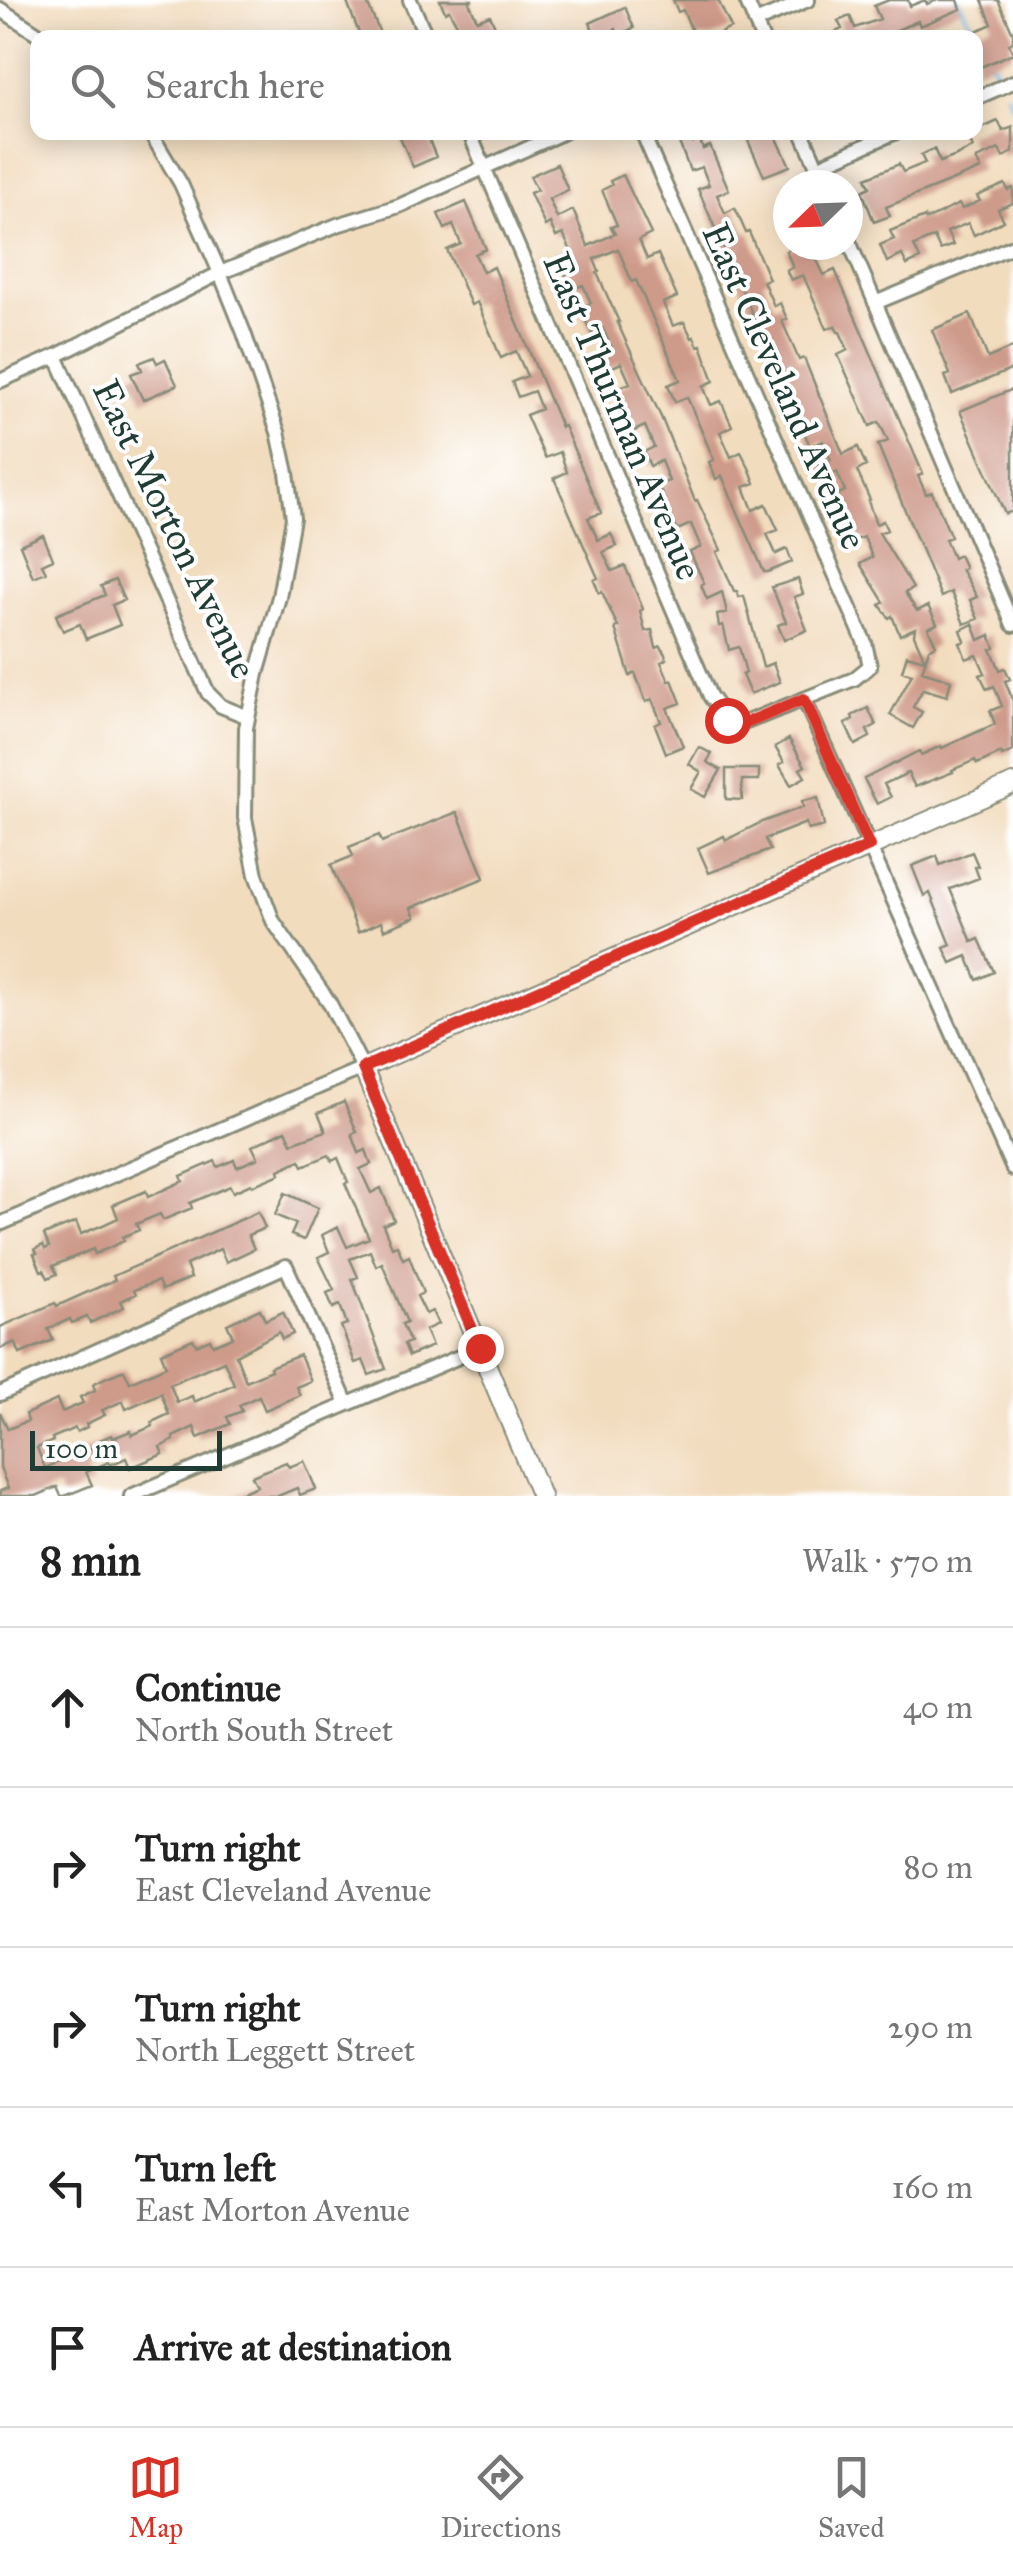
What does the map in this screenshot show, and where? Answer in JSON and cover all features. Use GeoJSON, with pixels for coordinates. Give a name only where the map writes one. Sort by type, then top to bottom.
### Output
{"type":"FeatureCollection","features":[{"type":"Feature","properties":{"kind":"street"},"geometry":{"type":"LineString","coordinates":[[410,0],[423,30]]}},
{"type":"Feature","properties":{"kind":"street"},"geometry":{"type":"LineString","coordinates":[[746,0],[758,30]]}},
{"type":"Feature","properties":{"kind":"street"},"geometry":{"type":"LineString","coordinates":[[755,22],[808,0]]}},
{"type":"Feature","properties":{"kind":"street"},"geometry":{"type":"LineString","coordinates":[[0,9],[32,30]]}},
{"type":"Feature","properties":{"kind":"street"},"geometry":{"type":"LineString","coordinates":[[983,95],[1013,82]]}},
{"type":"Feature","properties":{"kind":"street","name":"East Morton Avenue"},"geometry":{"type":"LineString","coordinates":[[155,140],[181,184],[244,333],[278,432],[294,518],[279,598],[246,728],[245,818],[256,875],[273,921],[329,1002],[363,1068],[541,1496]]}},
{"type":"Feature","properties":{"kind":"street","name":"East Thurman Avenue"},"geometry":{"type":"LineString","coordinates":[[472,140],[710,696],[727,720],[744,724],[804,699]]}},
{"type":"Feature","properties":{"kind":"street"},"geometry":{"type":"LineString","coordinates":[[0,381],[220,273],[337,225],[399,206],[547,140]]}},
{"type":"Feature","properties":{"kind":"street","name":"East Cleveland Avenue"},"geometry":{"type":"LineString","coordinates":[[645,140],[865,643],[870,666],[854,679],[804,699]]}},
{"type":"Feature","properties":{"kind":"street"},"geometry":{"type":"LineString","coordinates":[[806,140],[819,170]]}},
{"type":"Feature","properties":{"kind":"street"},"geometry":{"type":"LineString","coordinates":[[817,166],[877,140]]}},
{"type":"Feature","properties":{"kind":"street"},"geometry":{"type":"LineString","coordinates":[[875,303],[1013,246]]}},
{"type":"Feature","properties":{"kind":"street"},"geometry":{"type":"LineString","coordinates":[[857,260],[1013,625]]}},
{"type":"Feature","properties":{"kind":"street","name":"East Morton Avenue"},"geometry":{"type":"LineString","coordinates":[[56,356],[208,693],[221,706],[248,717]]}},
{"type":"Feature","properties":{"kind":"street"},"geometry":{"type":"LineString","coordinates":[[804,699],[1013,1169]]}},
{"type":"Feature","properties":{"kind":"street"},"geometry":{"type":"LineString","coordinates":[[0,1224],[1013,784]]}},
{"type":"Feature","properties":{"kind":"street"},"geometry":{"type":"LineString","coordinates":[[0,1394],[286,1266],[347,1404]]}},
{"type":"Feature","properties":{"kind":"street"},"geometry":{"type":"LineString","coordinates":[[131,1496],[480,1348]]}},
{"type":"Feature","properties":{"kind":"building"},"geometry":{"type":"Polygon","coordinates":[[[346,0],[366,0],[379,30],[358,30],[346,0]]]}},
{"type":"Feature","properties":{"kind":"building"},"geometry":{"type":"Polygon","coordinates":[[[440,0],[473,0],[469,2],[477,20],[490,15],[497,30],[460,30],[449,10],[445,12],[440,0]]]}},
{"type":"Feature","properties":{"kind":"building"},"geometry":{"type":"Polygon","coordinates":[[[673,0],[718,0],[731,28],[692,30],[683,10],[678,12],[673,0]]]}},
{"type":"Feature","properties":{"kind":"building"},"geometry":{"type":"Polygon","coordinates":[[[889,0],[908,0],[910,6],[925,0],[927,4],[958,0],[961,9],[920,26],[918,21],[897,30],[840,30],[838,21],[850,16],[855,28],[880,19],[874,6],[889,0]]]}},
{"type":"Feature","properties":{"kind":"building"},"geometry":{"type":"Polygon","coordinates":[[[982,0],[998,0],[1013,33],[1013,42],[1009,44],[1013,53],[983,66],[983,30],[978,30],[992,24],[982,0]]]}},
{"type":"Feature","properties":{"kind":"building"},"geometry":{"type":"Polygon","coordinates":[[[625,7],[634,28],[593,30],[590,23],[625,7]]]}},
{"type":"Feature","properties":{"kind":"building"},"geometry":{"type":"Polygon","coordinates":[[[998,121],[1003,131],[1013,127],[1013,152],[1003,157],[999,149],[976,159],[981,169],[886,207],[890,216],[874,222],[863,194],[870,187],[866,178],[899,164],[903,172],[925,163],[921,155],[934,149],[940,162],[973,148],[969,140],[983,140],[983,128],[998,121]]]}},
{"type":"Feature","properties":{"kind":"building"},"geometry":{"type":"Polygon","coordinates":[[[401,140],[429,140],[436,157],[413,167],[401,140]]]}},
{"type":"Feature","properties":{"kind":"building"},"geometry":{"type":"Polygon","coordinates":[[[678,140],[700,140],[703,149],[710,146],[729,190],[717,195],[725,213],[735,208],[746,233],[749,232],[769,279],[763,281],[774,306],[780,303],[787,319],[782,321],[799,360],[804,358],[843,454],[858,447],[866,466],[857,471],[876,524],[883,521],[887,530],[879,533],[913,588],[905,593],[917,611],[928,606],[937,624],[928,628],[936,645],[929,649],[922,671],[951,680],[947,696],[923,689],[913,707],[922,712],[913,728],[890,715],[912,674],[902,671],[907,655],[925,660],[914,635],[915,628],[900,635],[892,616],[889,618],[880,605],[884,602],[860,564],[872,557],[864,537],[853,541],[832,497],[845,491],[837,472],[824,478],[818,465],[831,460],[823,441],[810,446],[698,189],[709,185],[702,167],[690,171],[678,140]]]}},
{"type":"Feature","properties":{"kind":"building"},"geometry":{"type":"Polygon","coordinates":[[[748,140],[778,140],[790,166],[764,176],[748,140]]]}},
{"type":"Feature","properties":{"kind":"building"},"geometry":{"type":"Polygon","coordinates":[[[557,164],[568,190],[549,199],[557,218],[573,210],[588,246],[615,234],[611,227],[617,225],[602,190],[623,175],[651,234],[639,240],[647,259],[658,254],[677,297],[663,303],[673,326],[684,322],[692,338],[701,345],[714,381],[703,386],[711,405],[721,401],[732,426],[720,432],[731,457],[741,452],[750,470],[755,483],[744,487],[753,510],[766,504],[778,530],[767,534],[776,554],[787,549],[792,562],[764,572],[722,476],[716,479],[709,462],[714,460],[687,397],[675,402],[668,385],[680,380],[636,280],[632,282],[618,249],[594,259],[617,322],[695,501],[721,550],[717,552],[734,591],[739,597],[744,596],[763,667],[773,663],[780,682],[750,694],[742,675],[746,673],[739,647],[729,650],[723,625],[719,626],[717,615],[727,613],[722,592],[707,599],[690,552],[701,547],[691,524],[677,530],[658,485],[669,481],[661,461],[650,466],[644,452],[654,447],[645,426],[634,431],[623,405],[618,388],[630,383],[621,363],[608,369],[602,356],[613,351],[603,329],[592,334],[580,308],[591,303],[583,285],[572,289],[558,258],[572,253],[563,234],[556,237],[550,223],[545,226],[530,193],[537,190],[530,176],[557,164]]]}},
{"type":"Feature","properties":{"kind":"building"},"geometry":{"type":"Polygon","coordinates":[[[1005,184],[1008,190],[1013,188],[1013,203],[998,209],[1004,221],[974,235],[968,223],[947,232],[953,245],[940,250],[934,237],[914,246],[920,259],[907,265],[902,255],[887,262],[880,245],[894,239],[890,231],[959,204],[962,209],[980,201],[977,196],[1005,184]]]}},
{"type":"Feature","properties":{"kind":"building"},"geometry":{"type":"Polygon","coordinates":[[[466,202],[486,249],[475,254],[483,272],[494,267],[601,513],[588,518],[598,540],[611,534],[617,546],[603,552],[612,571],[625,566],[643,609],[640,611],[645,631],[652,630],[656,648],[661,646],[667,659],[661,662],[681,703],[667,708],[683,746],[666,753],[655,725],[661,722],[652,699],[646,702],[635,673],[630,676],[615,628],[618,627],[602,592],[599,593],[594,580],[598,578],[554,478],[567,472],[560,452],[545,458],[526,415],[541,409],[534,391],[518,397],[512,382],[527,376],[516,351],[501,358],[477,302],[471,305],[447,250],[461,244],[453,225],[445,229],[438,214],[466,202]]]}},
{"type":"Feature","properties":{"kind":"building"},"geometry":{"type":"Polygon","coordinates":[[[790,260],[817,260],[824,275],[835,270],[923,474],[918,476],[926,494],[932,492],[951,537],[945,539],[953,558],[959,555],[965,568],[961,569],[977,597],[970,600],[978,619],[964,624],[951,592],[941,597],[878,445],[888,441],[879,422],[870,426],[838,355],[848,350],[840,332],[835,326],[827,329],[803,275],[791,280],[786,270],[793,267],[790,260]]]}},
{"type":"Feature","properties":{"kind":"building"},"geometry":{"type":"Polygon","coordinates":[[[970,314],[988,358],[1013,347],[1013,369],[952,394],[945,376],[950,374],[932,330],[970,314]]]}},
{"type":"Feature","properties":{"kind":"building"},"geometry":{"type":"Polygon","coordinates":[[[154,357],[157,363],[165,359],[177,385],[143,400],[131,374],[142,370],[139,363],[154,357]]]}},
{"type":"Feature","properties":{"kind":"building"},"geometry":{"type":"Polygon","coordinates":[[[1013,389],[1013,511],[1005,514],[960,411],[1013,389]]]}},
{"type":"Feature","properties":{"kind":"building"},"geometry":{"type":"Polygon","coordinates":[[[43,535],[53,559],[42,564],[46,572],[33,577],[20,545],[43,535]]]}},
{"type":"Feature","properties":{"kind":"building"},"geometry":{"type":"Polygon","coordinates":[[[798,579],[803,594],[794,597],[807,630],[784,640],[778,625],[786,622],[772,587],[798,579]]]}},
{"type":"Feature","properties":{"kind":"building"},"geometry":{"type":"Polygon","coordinates":[[[115,580],[124,600],[112,605],[120,625],[86,639],[80,624],[63,631],[56,615],[105,595],[101,586],[115,580]]]}},
{"type":"Feature","properties":{"kind":"building"},"geometry":{"type":"Polygon","coordinates":[[[973,624],[979,640],[990,635],[1000,670],[1005,668],[1010,679],[1005,681],[1013,701],[1013,751],[977,764],[975,760],[915,787],[908,773],[884,784],[891,797],[877,804],[864,779],[919,751],[921,755],[942,748],[995,724],[990,711],[1002,706],[994,686],[987,689],[977,655],[966,659],[960,643],[965,641],[961,630],[973,624]]]}},
{"type":"Feature","properties":{"kind":"building"},"geometry":{"type":"Polygon","coordinates":[[[868,708],[876,725],[867,730],[870,737],[855,745],[845,724],[868,708]]]}},
{"type":"Feature","properties":{"kind":"building"},"geometry":{"type":"Polygon","coordinates":[[[789,739],[805,766],[800,769],[805,777],[791,785],[779,765],[784,762],[775,747],[789,739]]]}},
{"type":"Feature","properties":{"kind":"building"},"geometry":{"type":"Polygon","coordinates":[[[699,747],[712,754],[707,762],[721,770],[705,797],[691,789],[701,772],[689,764],[699,747]]]}},
{"type":"Feature","properties":{"kind":"building"},"geometry":{"type":"Polygon","coordinates":[[[726,769],[759,769],[759,780],[742,780],[742,800],[726,799],[726,769]]]}},
{"type":"Feature","properties":{"kind":"building"},"geometry":{"type":"Polygon","coordinates":[[[818,798],[824,826],[808,830],[806,823],[765,839],[770,850],[709,873],[698,848],[803,807],[802,801],[818,798]]]}},
{"type":"Feature","properties":{"kind":"building"},"geometry":{"type":"Polygon","coordinates":[[[457,812],[484,878],[411,908],[415,917],[384,930],[381,922],[358,932],[331,865],[353,856],[349,847],[379,835],[382,842],[457,812]]]}},
{"type":"Feature","properties":{"kind":"building"},"geometry":{"type":"Polygon","coordinates":[[[972,852],[979,878],[950,889],[972,942],[979,939],[994,972],[977,980],[967,956],[951,963],[944,948],[951,945],[930,893],[924,896],[912,866],[937,856],[940,865],[972,852]]]}},
{"type":"Feature","properties":{"kind":"building"},"geometry":{"type":"Polygon","coordinates":[[[344,1102],[357,1132],[352,1134],[359,1153],[366,1150],[371,1164],[360,1169],[371,1193],[381,1188],[394,1220],[383,1225],[392,1247],[397,1245],[403,1259],[409,1256],[423,1293],[417,1296],[426,1314],[432,1311],[438,1324],[425,1330],[432,1346],[409,1356],[404,1344],[410,1342],[402,1324],[407,1322],[382,1263],[376,1266],[370,1251],[350,1259],[358,1277],[352,1279],[386,1369],[369,1375],[363,1360],[355,1363],[341,1326],[347,1324],[340,1305],[333,1308],[327,1293],[334,1290],[318,1257],[329,1252],[322,1235],[338,1227],[347,1247],[369,1238],[338,1158],[332,1161],[329,1155],[303,1166],[300,1160],[279,1170],[280,1174],[233,1192],[230,1186],[163,1220],[160,1214],[136,1224],[139,1230],[122,1237],[124,1241],[53,1266],[57,1274],[48,1278],[41,1271],[34,1254],[43,1245],[45,1249],[49,1247],[44,1235],[76,1222],[81,1234],[103,1225],[118,1218],[113,1205],[146,1191],[148,1197],[215,1161],[218,1167],[234,1160],[237,1167],[258,1158],[252,1146],[286,1130],[292,1143],[326,1131],[318,1113],[344,1102]]]}},
{"type":"Feature","properties":{"kind":"building"},"geometry":{"type":"Polygon","coordinates":[[[285,1193],[318,1208],[304,1240],[291,1235],[296,1224],[275,1215],[285,1193]]]}},
{"type":"Feature","properties":{"kind":"building"},"geometry":{"type":"Polygon","coordinates":[[[258,1212],[265,1228],[248,1235],[254,1249],[226,1262],[220,1249],[186,1265],[191,1278],[162,1290],[158,1281],[134,1290],[136,1294],[121,1301],[124,1307],[90,1323],[87,1317],[72,1323],[70,1319],[48,1329],[53,1340],[20,1354],[15,1342],[0,1349],[0,1327],[55,1303],[57,1306],[115,1280],[113,1276],[258,1212]]]}},
{"type":"Feature","properties":{"kind":"building"},"geometry":{"type":"Polygon","coordinates":[[[260,1309],[265,1320],[283,1312],[293,1334],[282,1339],[279,1332],[236,1355],[246,1381],[300,1355],[311,1381],[296,1387],[300,1395],[265,1410],[259,1396],[239,1405],[242,1411],[227,1417],[230,1424],[198,1438],[194,1427],[173,1437],[160,1447],[163,1454],[130,1468],[126,1458],[86,1472],[92,1485],[65,1496],[57,1487],[36,1496],[0,1496],[0,1491],[8,1488],[0,1468],[0,1412],[8,1429],[28,1421],[26,1414],[57,1400],[62,1412],[83,1403],[80,1397],[95,1390],[93,1384],[107,1377],[124,1370],[130,1382],[166,1366],[161,1353],[193,1339],[196,1345],[210,1339],[213,1345],[233,1337],[227,1324],[260,1309]],[[224,1361],[170,1384],[177,1402],[192,1396],[194,1402],[234,1384],[224,1361]],[[161,1393],[126,1409],[123,1401],[102,1410],[105,1415],[86,1424],[87,1427],[52,1438],[53,1441],[37,1448],[45,1468],[112,1435],[113,1438],[131,1431],[132,1435],[153,1426],[152,1422],[169,1414],[161,1393]]]}},
{"type":"Feature","properties":{"kind":"building"},"geometry":{"type":"Polygon","coordinates":[[[304,1461],[316,1489],[300,1495],[297,1488],[278,1496],[233,1496],[257,1486],[252,1476],[286,1462],[289,1467],[304,1461]]]}},
{"type":"Feature","properties":{"kind":"waterway"},"geometry":{"type":"LineString","coordinates":[[958,0],[975,30]]}},
{"type":"Feature","properties":{"kind":"waterway"},"geometry":{"type":"LineString","coordinates":[[991,61],[998,75]]}},
{"type":"Feature","properties":{"kind":"waterway"},"geometry":{"type":"LineString","coordinates":[[1007,94],[1013,107]]}},
{"type":"Feature","properties":{"kind":"route"},"geometry":{"type":"LineString","coordinates":[[480,1348],[363,1068],[869,846],[804,699],[744,724],[727,720]]}}]}
